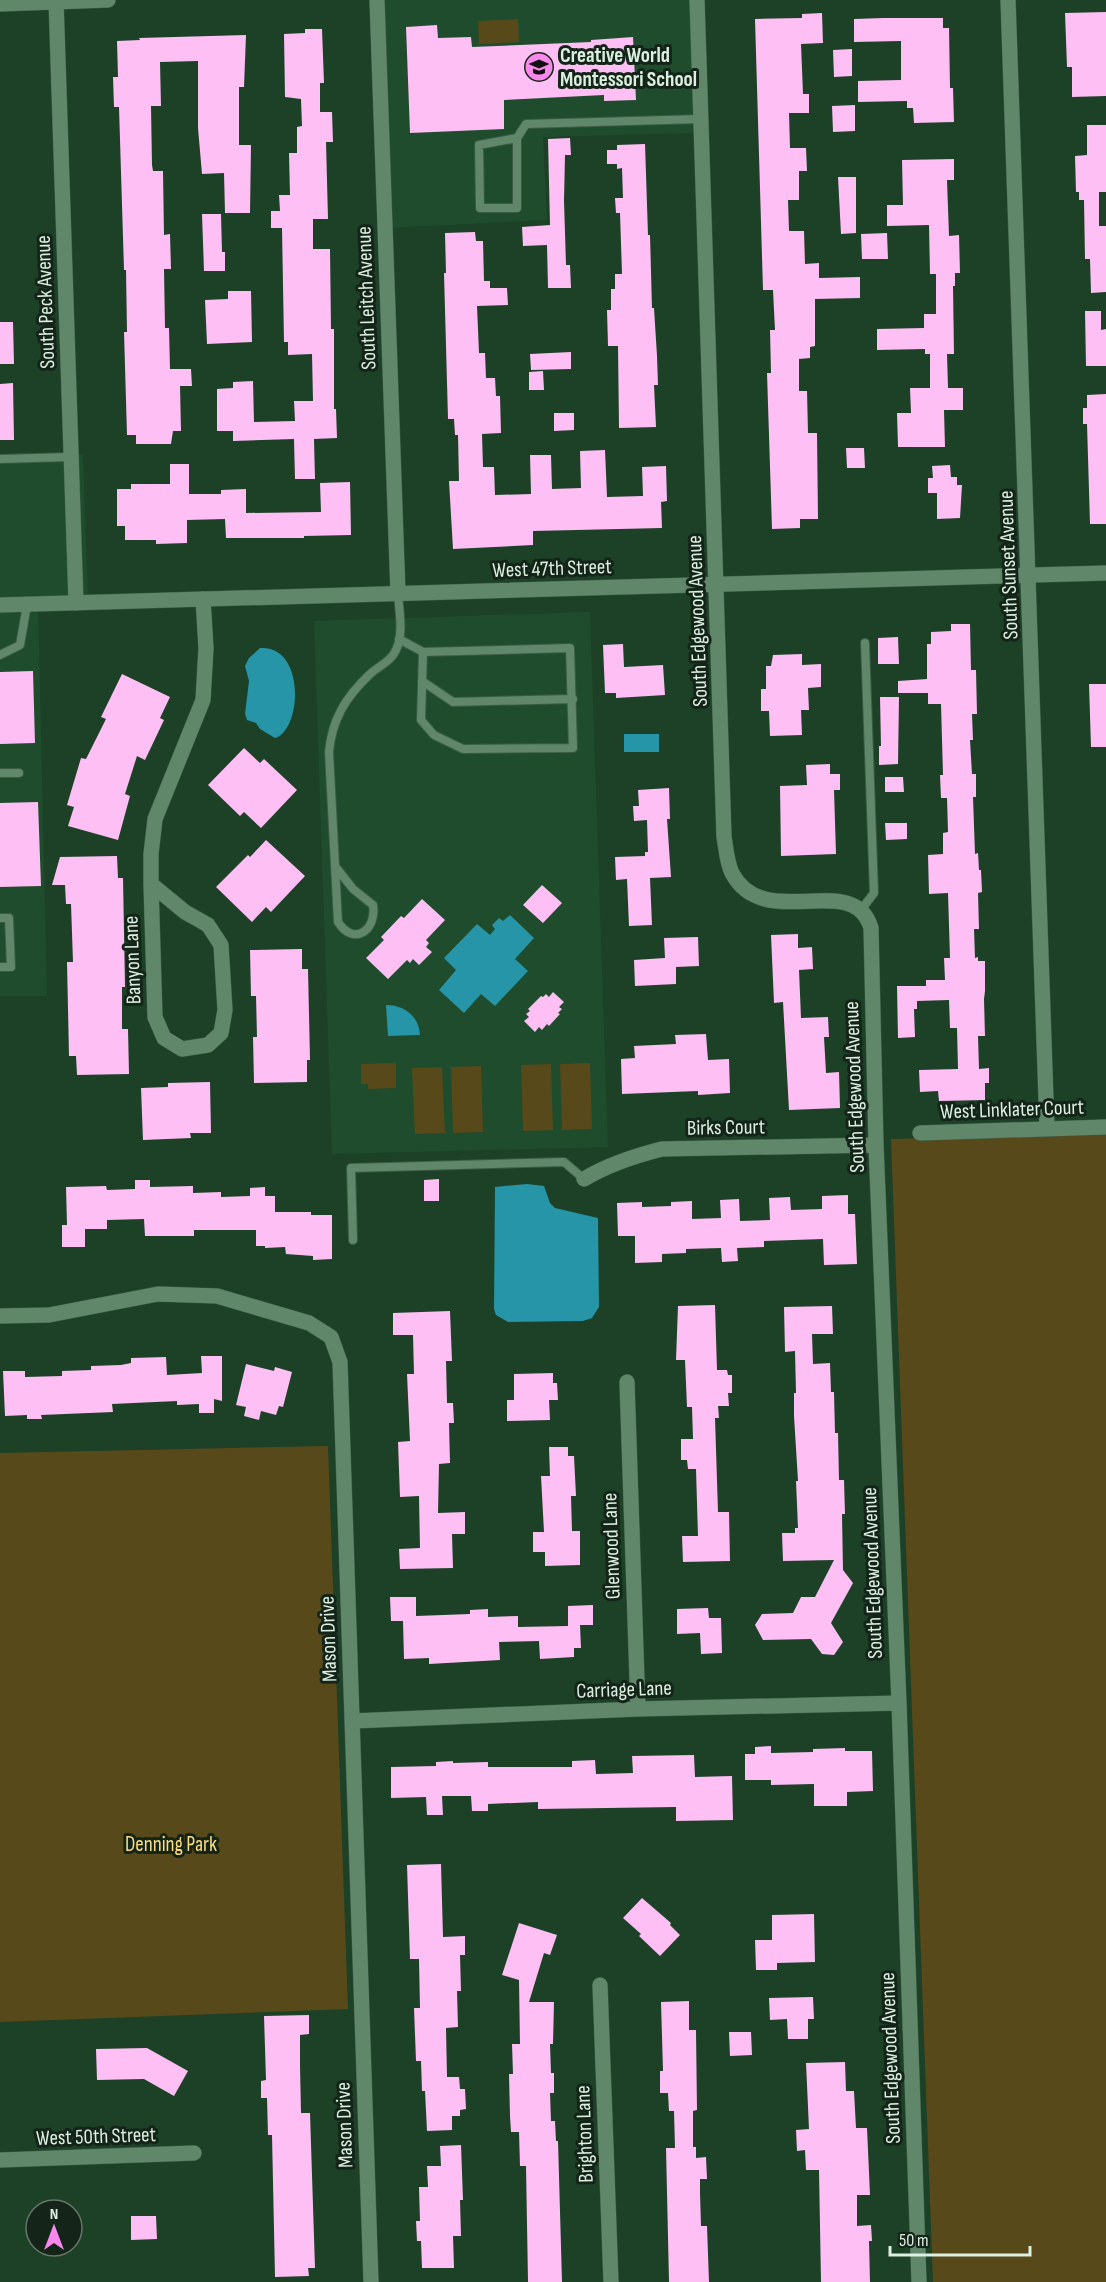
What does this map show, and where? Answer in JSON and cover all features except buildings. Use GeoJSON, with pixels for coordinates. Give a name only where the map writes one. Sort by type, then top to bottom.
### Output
{"type":"FeatureCollection","features":[{"type":"Feature","properties":{"kind":"street"},"geometry":{"type":"LineString","coordinates":[[0,4],[108,0]]}},
{"type":"Feature","properties":{"kind":"street","name":"South Leitch Avenue"},"geometry":{"type":"LineString","coordinates":[[377,0],[398,594]]}},
{"type":"Feature","properties":{"kind":"street","name":"South Edgewood Avenue"},"geometry":{"type":"LineString","coordinates":[[697,0],[724,837],[732,873],[748,892],[773,902],[842,900],[861,910],[868,918],[871,928],[876,1145],[899,1703],[919,2282]]}},
{"type":"Feature","properties":{"kind":"street","name":"South Sunset Avenue"},"geometry":{"type":"LineString","coordinates":[[1008,0],[1047,1128]]}},
{"type":"Feature","properties":{"kind":"street","name":"South Peck Avenue"},"geometry":{"type":"LineString","coordinates":[[56,1],[76,603]]}},
{"type":"Feature","properties":{"kind":"street","name":"West 47th Street"},"geometry":{"type":"LineString","coordinates":[[0,605],[1106,573]]}},
{"type":"Feature","properties":{"kind":"street","name":"Banyon Lane"},"geometry":{"type":"LineString","coordinates":[[151,884],[186,912],[208,925],[221,945],[225,1010],[221,1034],[208,1045],[182,1048],[164,1038],[155,1017],[151,884],[151,854],[155,819],[203,700],[206,648],[203,599]]}},
{"type":"Feature","properties":{"kind":"street","name":"West Linklater Court"},"geometry":{"type":"LineString","coordinates":[[920,1132],[1106,1127]]}},
{"type":"Feature","properties":{"kind":"street","name":"Birks Court"},"geometry":{"type":"LineString","coordinates":[[584,1179],[602,1168],[629,1157],[662,1149],[876,1145]]}},
{"type":"Feature","properties":{"kind":"street","name":"Mason Drive"},"geometry":{"type":"LineString","coordinates":[[0,1316],[50,1315],[158,1294],[217,1296],[309,1323],[331,1337],[340,1362],[371,2282]]}},
{"type":"Feature","properties":{"kind":"street","name":"Glenwood Lane"},"geometry":{"type":"LineString","coordinates":[[627,1382],[638,1709]]}},
{"type":"Feature","properties":{"kind":"street","name":"Carriage Lane"},"geometry":{"type":"LineString","coordinates":[[352,1721],[638,1709],[899,1703]]}},
{"type":"Feature","properties":{"kind":"street","name":"Brighton Lane"},"geometry":{"type":"LineString","coordinates":[[600,1985],[611,2282]]}},
{"type":"Feature","properties":{"kind":"street","name":"West 50th Street"},"geometry":{"type":"LineString","coordinates":[[0,2160],[194,2154]]}},
{"type":"Feature","properties":{"kind":"lane"},"geometry":{"type":"LineString","coordinates":[[518,138],[479,145],[480,208],[517,208],[518,138],[526,124],[701,119]]}},
{"type":"Feature","properties":{"kind":"lane"},"geometry":{"type":"LineString","coordinates":[[0,459],[71,457]]}},
{"type":"Feature","properties":{"kind":"lane"},"geometry":{"type":"LineString","coordinates":[[335,866],[353,889],[373,905],[372,924],[359,934],[344,931],[338,922],[335,866],[329,752],[330,736],[339,710],[369,675],[389,661],[397,650],[399,639],[398,594]]}},
{"type":"Feature","properties":{"kind":"lane"},"geometry":{"type":"LineString","coordinates":[[0,655],[20,645],[27,605]]}},
{"type":"Feature","properties":{"kind":"lane"},"geometry":{"type":"LineString","coordinates":[[399,639],[423,652],[570,648],[573,748],[463,749],[434,735],[421,720],[423,652]]}},
{"type":"Feature","properties":{"kind":"lane"},"geometry":{"type":"LineString","coordinates":[[861,910],[874,893],[865,643]]}},
{"type":"Feature","properties":{"kind":"lane"},"geometry":{"type":"LineString","coordinates":[[423,681],[453,702],[573,699]]}},
{"type":"Feature","properties":{"kind":"lane"},"geometry":{"type":"LineString","coordinates":[[0,773],[19,772]]}},
{"type":"Feature","properties":{"kind":"lane"},"geometry":{"type":"LineString","coordinates":[[0,918],[9,918],[11,967],[0,967]]}},
{"type":"Feature","properties":{"kind":"lane"},"geometry":{"type":"LineString","coordinates":[[353,1240],[351,1168],[564,1162],[584,1179]]}},
{"type":"Feature","properties":{"kind":"shaded area","name":"Creative World Montessori School"},"geometry":{"type":"Polygon","coordinates":[[[381,0],[691,0],[696,133],[543,137],[547,220],[389,228],[381,0]]]}},
{"type":"Feature","properties":{"kind":"shaded area"},"geometry":{"type":"Polygon","coordinates":[[[83,454],[88,598],[38,600],[47,996],[0,996],[0,456],[83,454]]]}},
{"type":"Feature","properties":{"kind":"shaded area"},"geometry":{"type":"Polygon","coordinates":[[[590,612],[608,1147],[332,1154],[314,621],[590,612]]]}},
{"type":"Feature","properties":{"kind":"green space"},"geometry":{"type":"Polygon","coordinates":[[[518,19],[519,42],[479,44],[478,21],[518,19]]]}},
{"type":"Feature","properties":{"kind":"green space"},"geometry":{"type":"Polygon","coordinates":[[[396,1063],[396,1088],[368,1089],[368,1084],[361,1084],[361,1064],[396,1063]]]}},
{"type":"Feature","properties":{"kind":"green space"},"geometry":{"type":"Polygon","coordinates":[[[590,1063],[592,1129],[562,1130],[560,1064],[590,1063]]]}},
{"type":"Feature","properties":{"kind":"green space"},"geometry":{"type":"Polygon","coordinates":[[[551,1064],[553,1130],[523,1131],[521,1065],[551,1064]]]}},
{"type":"Feature","properties":{"kind":"green space"},"geometry":{"type":"Polygon","coordinates":[[[481,1066],[483,1132],[453,1133],[451,1067],[481,1066]]]}},
{"type":"Feature","properties":{"kind":"green space"},"geometry":{"type":"Polygon","coordinates":[[[442,1067],[445,1133],[415,1134],[412,1068],[442,1067]]]}},
{"type":"Feature","properties":{"kind":"green space"},"geometry":{"type":"Polygon","coordinates":[[[1106,1134],[1106,2282],[933,2282],[891,1139],[1106,1134]]]}},
{"type":"Feature","properties":{"kind":"green space","name":"Denning Park"},"geometry":{"type":"Polygon","coordinates":[[[328,1446],[348,2009],[0,2022],[0,1453],[328,1446]]]}},
{"type":"Feature","properties":{"kind":"water"},"geometry":{"type":"Polygon","coordinates":[[[260,648],[275,651],[286,660],[292,673],[295,689],[291,720],[284,732],[275,738],[260,729],[256,723],[247,720],[245,714],[249,681],[245,666],[249,658],[260,648]]]}},
{"type":"Feature","properties":{"kind":"water"},"geometry":{"type":"Polygon","coordinates":[[[624,734],[659,734],[659,752],[624,752],[624,734]]]}},
{"type":"Feature","properties":{"kind":"water"},"geometry":{"type":"Polygon","coordinates":[[[510,915],[534,938],[515,959],[528,971],[495,1006],[481,994],[464,1013],[439,990],[456,970],[444,958],[477,924],[490,935],[495,929],[492,925],[499,918],[503,921],[510,915]]]}},
{"type":"Feature","properties":{"kind":"water"},"geometry":{"type":"Polygon","coordinates":[[[386,1005],[404,1009],[414,1017],[420,1035],[388,1036],[386,1005]]]}},
{"type":"Feature","properties":{"kind":"water"},"geometry":{"type":"Polygon","coordinates":[[[527,1184],[544,1186],[550,1203],[555,1208],[598,1218],[599,1307],[592,1318],[583,1321],[508,1322],[496,1315],[494,1309],[495,1187],[527,1184]]]}},
{"type":"Feature","properties":{"kind":"place","name":"Creative World Montessori School"},"geometry":{"type":"Point","coordinates":[539,67]}}]}
